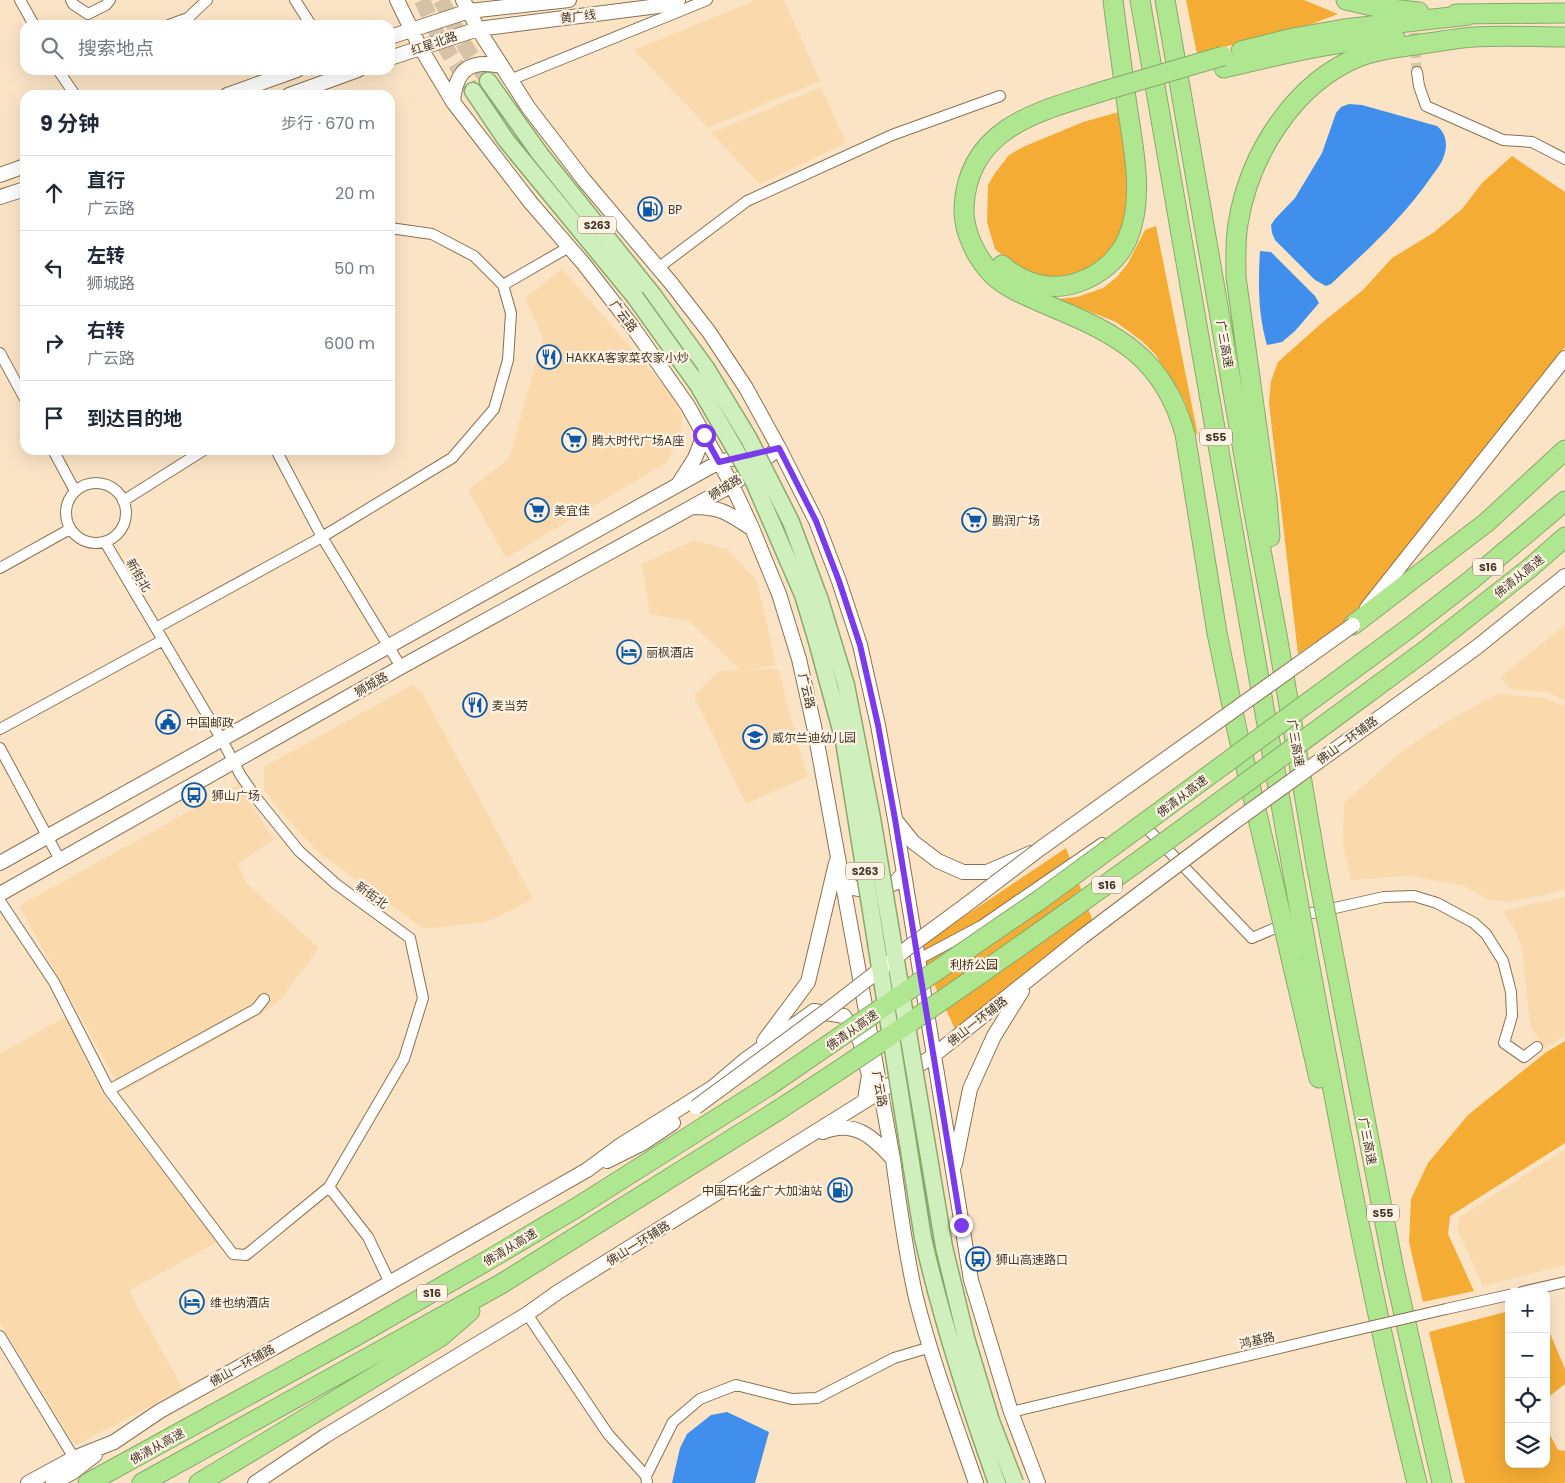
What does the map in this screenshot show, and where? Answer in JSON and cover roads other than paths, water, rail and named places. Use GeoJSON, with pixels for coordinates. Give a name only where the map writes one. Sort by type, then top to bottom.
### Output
{"type":"FeatureCollection","features":[{"type":"Feature","properties":{"kind":"highway"},"geometry":{"type":"LineString","coordinates":[[1109,96],[1041,123],[1022,133],[1007,144],[994,158],[985,172],[979,188],[976,205],[977,222],[991,254],[1014,276],[1043,286],[1074,284],[1089,278],[1103,269],[1117,256],[1126,241],[1136,206],[1136,181],[1113,0]]}},
{"type":"Feature","properties":{"kind":"highway","name":"广三高速"},"geometry":{"type":"LineString","coordinates":[[1140,0],[1307,951],[1392,1384],[1417,1483]]}},
{"type":"Feature","properties":{"kind":"highway","name":"广三高速"},"geometry":{"type":"LineString","coordinates":[[1165,0],[1330,942],[1394,1270],[1442,1483]]}},
{"type":"Feature","properties":{"kind":"highway"},"geometry":{"type":"LineString","coordinates":[[1346,0],[1410,12],[1469,15],[1565,13]]}},
{"type":"Feature","properties":{"kind":"highway"},"geometry":{"type":"LineString","coordinates":[[1366,1258],[1311,1048],[1237,730],[1217,633],[1185,434],[1180,415],[1171,396],[1151,367],[1125,343],[1091,323],[1024,295],[993,275],[975,250],[964,214],[968,181],[982,153],[995,139],[1030,115],[1109,96],[1223,62],[1293,38],[1344,28],[1469,15]]}},
{"type":"Feature","properties":{"kind":"highway"},"geometry":{"type":"LineString","coordinates":[[1277,635],[1266,499],[1236,277],[1238,223],[1250,179],[1258,157],[1286,114],[1310,88],[1345,64],[1382,50],[1474,37]]}},
{"type":"Feature","properties":{"kind":"highway"},"geometry":{"type":"LineString","coordinates":[[1223,62],[1345,42],[1385,38],[1565,37]]}},
{"type":"Feature","properties":{"kind":"highway"},"geometry":{"type":"LineString","coordinates":[[1353,625],[1487,522],[1562,455]]}},
{"type":"Feature","properties":{"kind":"highway"},"geometry":{"type":"LineString","coordinates":[[1538,525],[1565,498]]}},
{"type":"Feature","properties":{"kind":"highway","name":"佛清从高速"},"geometry":{"type":"LineString","coordinates":[[88,1483],[356,1336],[466,1273],[576,1208],[767,1087],[987,936],[1111,848],[1423,617],[1470,581],[1565,501]]}},
{"type":"Feature","properties":{"kind":"highway","name":"佛清从高速"},"geometry":{"type":"LineString","coordinates":[[142,1483],[501,1284],[780,1109],[883,1041],[1118,877],[1426,650],[1531,567],[1565,537]]}},
{"type":"Feature","properties":{"kind":"highway"},"geometry":{"type":"LineString","coordinates":[[199,1483],[440,1337],[501,1284]]}},
{"type":"Feature","properties":{"kind":"main road","name":"广云路"},"geometry":{"type":"LineString","coordinates":[[397,0],[410,30],[453,102],[519,188],[570,247],[632,326],[688,406],[732,485],[752,528],[778,594],[799,659],[820,754],[916,1296],[976,1483]]}},
{"type":"Feature","properties":{"kind":"main road","name":"黄广线"},"geometry":{"type":"LineString","coordinates":[[466,6],[569,0]]}},
{"type":"Feature","properties":{"kind":"main road","name":"黄广线"},"geometry":{"type":"LineString","coordinates":[[478,28],[666,5],[678,0]]}},
{"type":"Feature","properties":{"kind":"main road","name":"红星北路"},"geometry":{"type":"LineString","coordinates":[[395,35],[466,6]]}},
{"type":"Feature","properties":{"kind":"main road","name":"S263"},"geometry":{"type":"LineString","coordinates":[[466,6],[501,66],[528,107],[584,180],[658,268],[714,340],[746,388],[816,521],[839,581],[860,645],[878,725],[919,959],[971,1280],[1011,1412],[1038,1483]]}},
{"type":"Feature","properties":{"kind":"main road","name":"红星北路"},"geometry":{"type":"LineString","coordinates":[[395,56],[478,28]]}},
{"type":"Feature","properties":{"kind":"main road"},"geometry":{"type":"LineString","coordinates":[[453,102],[454,86],[462,72],[468,68],[483,64],[501,66]]}},
{"type":"Feature","properties":{"kind":"main road"},"geometry":{"type":"LineString","coordinates":[[241,90],[283,75]]}},
{"type":"Feature","properties":{"kind":"main road"},"geometry":{"type":"LineString","coordinates":[[303,90],[344,75]]}},
{"type":"Feature","properties":{"kind":"main road","name":"S263"},"geometry":{"type":"LineString","coordinates":[[488,81],[540,154],[653,295],[706,368],[749,439],[791,522],[820,600],[846,685],[872,818],[944,1247],[972,1357],[991,1421],[1015,1483]]}},
{"type":"Feature","properties":{"kind":"main road","name":"广云路"},"geometry":{"type":"LineString","coordinates":[[472,91],[506,140],[634,297],[698,385],[754,482],[803,595],[844,741],[923,1238],[942,1319],[997,1483]]}},
{"type":"Feature","properties":{"kind":"main road"},"geometry":{"type":"LineString","coordinates":[[0,175],[20,168]]}},
{"type":"Feature","properties":{"kind":"main road"},"geometry":{"type":"LineString","coordinates":[[0,197],[20,190]]}},
{"type":"Feature","properties":{"kind":"main road"},"geometry":{"type":"LineString","coordinates":[[587,1170],[637,1147],[696,1107],[1041,848],[1353,625],[1565,358]]}},
{"type":"Feature","properties":{"kind":"main road"},"geometry":{"type":"LineString","coordinates":[[678,485],[695,458],[704,435]]}},
{"type":"Feature","properties":{"kind":"main road","name":"狮城路"},"geometry":{"type":"LineString","coordinates":[[0,863],[719,462],[779,448]]}},
{"type":"Feature","properties":{"kind":"main road","name":"狮城路"},"geometry":{"type":"LineString","coordinates":[[0,894],[401,666],[732,485],[779,448]]}},
{"type":"Feature","properties":{"kind":"main road"},"geometry":{"type":"LineString","coordinates":[[692,507],[712,507],[725,511],[752,528]]}},
{"type":"Feature","properties":{"kind":"main road","name":"佛山一环辅路"},"geometry":{"type":"LineString","coordinates":[[255,1483],[325,1436],[527,1314],[558,1292],[806,1139],[934,1055],[1082,937],[1233,823],[1477,647],[1565,576]]}},
{"type":"Feature","properties":{"kind":"main road"},"geometry":{"type":"LineString","coordinates":[[895,819],[913,842],[938,861],[963,872],[987,872],[1041,848]]}},
{"type":"Feature","properties":{"kind":"main road"},"geometry":{"type":"LineString","coordinates":[[745,1060],[763,1042],[808,982],[838,853]]}},
{"type":"Feature","properties":{"kind":"main road"},"geometry":{"type":"LineString","coordinates":[[842,876],[853,888],[873,891],[894,883],[904,873]]}},
{"type":"Feature","properties":{"kind":"main road"},"geometry":{"type":"LineString","coordinates":[[953,1175],[970,1089],[994,1036],[1031,979]]}},
{"type":"Feature","properties":{"kind":"main road"},"geometry":{"type":"LineString","coordinates":[[745,1060],[814,1011],[844,1016],[860,1040],[868,1074],[865,1100]]}},
{"type":"Feature","properties":{"kind":"main road","name":"佛山一环辅路"},"geometry":{"type":"LineString","coordinates":[[28,1483],[74,1458],[114,1442],[160,1412],[587,1170],[620,1145],[712,1088],[745,1060]]}},
{"type":"Feature","properties":{"kind":"main road"},"geometry":{"type":"LineString","coordinates":[[806,1139],[832,1128],[853,1129],[873,1138],[893,1159]]}},
{"type":"Feature","properties":{"kind":"main road"},"geometry":{"type":"LineString","coordinates":[[53,1483],[73,1472],[114,1442]]}},
{"type":"Feature","properties":{"kind":"street"},"geometry":{"type":"LineString","coordinates":[[20,0],[31,20]]}},
{"type":"Feature","properties":{"kind":"street"},"geometry":{"type":"LineString","coordinates":[[71,0],[72,4],[88,14],[106,5],[110,0]]}},
{"type":"Feature","properties":{"kind":"street"},"geometry":{"type":"LineString","coordinates":[[183,20],[188,18],[207,0]]}},
{"type":"Feature","properties":{"kind":"street"},"geometry":{"type":"LineString","coordinates":[[296,0],[308,20]]}},
{"type":"Feature","properties":{"kind":"street"},"geometry":{"type":"LineString","coordinates":[[510,80],[707,0]]}},
{"type":"Feature","properties":{"kind":"street"},"geometry":{"type":"LineString","coordinates":[[1417,72],[1419,86],[1426,106],[1503,140],[1532,142],[1565,160]]}},
{"type":"Feature","properties":{"kind":"street"},"geometry":{"type":"LineString","coordinates":[[62,75],[72,90]]}},
{"type":"Feature","properties":{"kind":"street"},"geometry":{"type":"LineString","coordinates":[[658,268],[747,201],[892,135],[1000,96]]}},
{"type":"Feature","properties":{"kind":"street"},"geometry":{"type":"LineString","coordinates":[[156,628],[322,537],[452,458],[494,408],[508,360],[511,313],[503,285],[474,256],[432,234],[395,229]]}},
{"type":"Feature","properties":{"kind":"street"},"geometry":{"type":"LineString","coordinates":[[503,285],[570,247]]}},
{"type":"Feature","properties":{"kind":"street"},"geometry":{"type":"LineString","coordinates":[[0,353],[3,366],[20,392]]}},
{"type":"Feature","properties":{"kind":"street"},"geometry":{"type":"LineString","coordinates":[[56,455],[76,491]]}},
{"type":"Feature","properties":{"kind":"street"},"geometry":{"type":"LineString","coordinates":[[123,501],[196,455]]}},
{"type":"Feature","properties":{"kind":"street"},"geometry":{"type":"LineString","coordinates":[[279,455],[322,537],[401,666]]}},
{"type":"Feature","properties":{"kind":"street"},"geometry":{"type":"LineString","coordinates":[[89,484],[105,485],[114,490],[123,501],[126,516],[123,526],[117,535],[105,542],[99,544],[88,543],[76,537],[70,529],[66,519],[66,508],[69,499],[76,491],[89,484]]}},
{"type":"Feature","properties":{"kind":"street"},"geometry":{"type":"LineString","coordinates":[[0,568],[70,529]]}},
{"type":"Feature","properties":{"kind":"street","name":"新街北"},"geometry":{"type":"LineString","coordinates":[[105,542],[222,740],[241,776],[257,799],[299,851],[336,884],[410,938],[423,998],[404,1058],[329,1187],[246,1255],[233,1254],[109,1090]]}},
{"type":"Feature","properties":{"kind":"street"},"geometry":{"type":"LineString","coordinates":[[0,729],[163,640]]}},
{"type":"Feature","properties":{"kind":"street"},"geometry":{"type":"LineString","coordinates":[[0,748],[60,860]]}},
{"type":"Feature","properties":{"kind":"street"},"geometry":{"type":"LineString","coordinates":[[919,959],[981,926],[1130,824],[1142,822],[1252,938],[1308,914],[1384,897],[1414,896],[1437,903],[1460,914],[1486,934],[1502,961],[1511,992],[1512,1016],[1504,1043],[1524,1057],[1537,1047]]}},
{"type":"Feature","properties":{"kind":"street"},"geometry":{"type":"LineString","coordinates":[[0,901],[54,982],[109,1090],[256,1009],[264,999]]}},
{"type":"Feature","properties":{"kind":"street"},"geometry":{"type":"LineString","coordinates":[[329,1187],[368,1237],[390,1283]]}},
{"type":"Feature","properties":{"kind":"street"},"geometry":{"type":"LineString","coordinates":[[1539,1288],[1565,1282]]}},
{"type":"Feature","properties":{"kind":"street","name":"鸿基路"},"geometry":{"type":"LineString","coordinates":[[1011,1412],[1505,1296]]}},
{"type":"Feature","properties":{"kind":"street"},"geometry":{"type":"LineString","coordinates":[[527,1314],[608,1434],[646,1479],[673,1422],[700,1399],[736,1385],[792,1399],[818,1398],[894,1358],[931,1347]]}},
{"type":"Feature","properties":{"kind":"street"},"geometry":{"type":"LineString","coordinates":[[0,1336],[74,1458]]}},
{"type":"Feature","properties":{"kind":"water"},"geometry":{"type":"Polygon","coordinates":[[[1349,104],[1362,105],[1437,126],[1443,133],[1446,147],[1439,166],[1395,222],[1331,284],[1326,286],[1315,280],[1275,240],[1271,225],[1295,198],[1322,153],[1336,113],[1341,107],[1349,104]]]}},
{"type":"Feature","properties":{"kind":"water"},"geometry":{"type":"Polygon","coordinates":[[[1260,251],[1271,252],[1315,296],[1319,303],[1295,331],[1282,342],[1267,345],[1259,298],[1260,251]]]}},
{"type":"Feature","properties":{"kind":"water"},"geometry":{"type":"Polygon","coordinates":[[[727,1412],[769,1432],[755,1483],[672,1483],[680,1448],[687,1434],[711,1415],[727,1412]]]}},
{"type":"Feature","properties":{"kind":"tunnel"},"geometry":{"type":"LineString","coordinates":[[422,0],[437,34],[473,91]]}},
{"type":"Feature","properties":{"kind":"tunnel"},"geometry":{"type":"LineString","coordinates":[[441,0],[465,46],[488,81]]}},
{"type":"Feature","properties":{"kind":"tunnel"},"geometry":{"type":"LineString","coordinates":[[1413,18],[1417,72]]}},
{"type":"Feature","properties":{"kind":"place","name":"BP"},"geometry":{"type":"Point","coordinates":[650,209]}},
{"type":"Feature","properties":{"kind":"place","name":"HAKKA客家菜农家小炒"},"geometry":{"type":"Point","coordinates":[549,357]}},
{"type":"Feature","properties":{"kind":"place","name":"腾大时代广场A座"},"geometry":{"type":"Point","coordinates":[574,440]}},
{"type":"Feature","properties":{"kind":"place","name":"美宜佳"},"geometry":{"type":"Point","coordinates":[537,510]}},
{"type":"Feature","properties":{"kind":"place","name":"鹏润广场"},"geometry":{"type":"Point","coordinates":[974,520]}},
{"type":"Feature","properties":{"kind":"place","name":"丽枫酒店"},"geometry":{"type":"Point","coordinates":[629,652]}},
{"type":"Feature","properties":{"kind":"place","name":"麦当劳"},"geometry":{"type":"Point","coordinates":[475,705]}},
{"type":"Feature","properties":{"kind":"place","name":"中国邮政"},"geometry":{"type":"Point","coordinates":[168,722]}},
{"type":"Feature","properties":{"kind":"place","name":"威尔兰迪幼儿园"},"geometry":{"type":"Point","coordinates":[755,737]}},
{"type":"Feature","properties":{"kind":"place","name":"狮山广场"},"geometry":{"type":"Point","coordinates":[194,795]}},
{"type":"Feature","properties":{"kind":"place","name":"中国石化金广大加油站"},"geometry":{"type":"Point","coordinates":[840,1190]}},
{"type":"Feature","properties":{"kind":"place","name":"狮山高速路口"},"geometry":{"type":"Point","coordinates":[978,1259]}},
{"type":"Feature","properties":{"kind":"place","name":"维也纳酒店"},"geometry":{"type":"Point","coordinates":[192,1302]}},
{"type":"Feature","properties":{"kind":"park label","name":"利桥公园"},"geometry":{"type":"Point","coordinates":[974,964]}}]}
